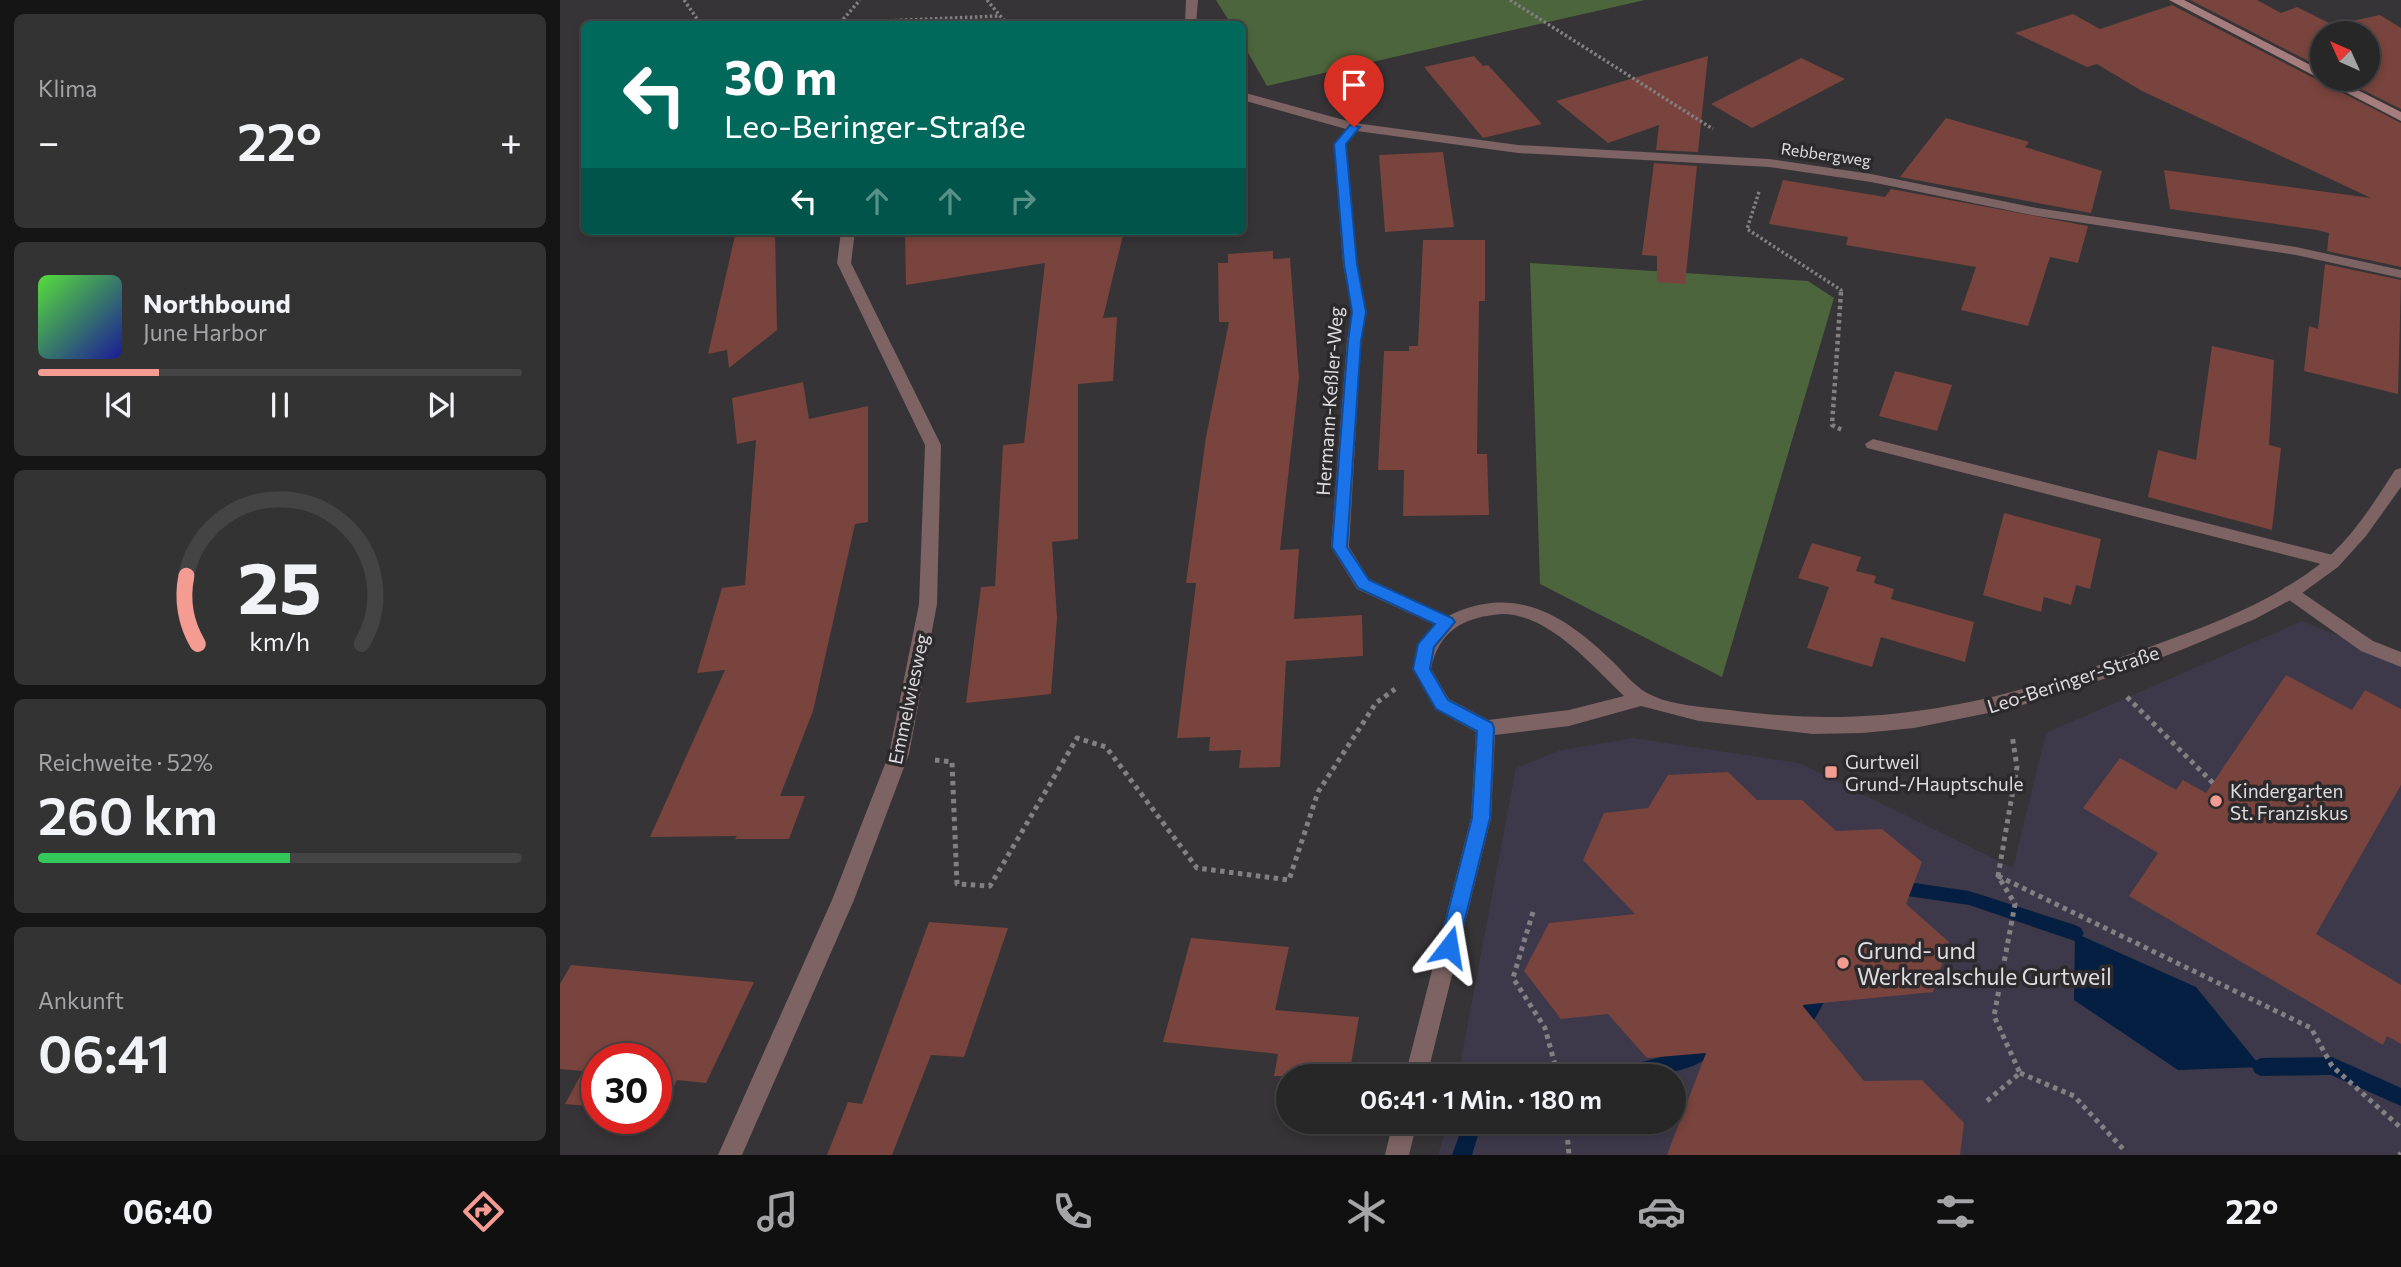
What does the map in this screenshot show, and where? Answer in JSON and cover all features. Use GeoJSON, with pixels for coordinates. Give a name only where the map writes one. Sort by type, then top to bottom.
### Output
{"type":"FeatureCollection","features":[{"type":"Feature","properties":{"kind":"main road"},"geometry":{"type":"LineString","coordinates":[[2175,0],[2310,70]]}},
{"type":"Feature","properties":{"kind":"main road"},"geometry":{"type":"LineString","coordinates":[[2350,91],[2401,117]]}},
{"type":"Feature","properties":{"kind":"street"},"geometry":{"type":"LineString","coordinates":[[1191,21],[1192,0]]}},
{"type":"Feature","properties":{"kind":"street","name":"Rebbergweg"},"geometry":{"type":"LineString","coordinates":[[1246,97],[1354,127],[1518,149],[1769,163],[1871,178],[2038,212],[2296,251],[2401,274]]}},
{"type":"Feature","properties":{"kind":"street","name":"Hermann-Keßler-Weg"},"geometry":{"type":"LineString","coordinates":[[1354,127],[1340,144],[1350,264],[1359,312],[1354,341],[1340,547],[1363,584],[1447,622]]}},
{"type":"Feature","properties":{"kind":"street","name":"Emmelwiesweg"},"geometry":{"type":"LineString","coordinates":[[730,1155],[843,900],[899,754],[928,604],[933,445],[844,263],[848,235]]}},
{"type":"Feature","properties":{"kind":"street"},"geometry":{"type":"LineString","coordinates":[[1873,444],[2333,561]]}},
{"type":"Feature","properties":{"kind":"street","name":"Leo-Beringer-Straße"},"geometry":{"type":"LineString","coordinates":[[1486,728],[1569,718],[1641,699],[1751,721],[1832,729],[1913,722],[2008,703],[2102,673],[2202,635],[2291,592],[2333,561],[2376,510],[2401,474]]}},
{"type":"Feature","properties":{"kind":"street"},"geometry":{"type":"LineString","coordinates":[[2291,592],[2367,646],[2401,660]]}},
{"type":"Feature","properties":{"kind":"street"},"geometry":{"type":"LineString","coordinates":[[1419,1064],[1481,818],[1486,728],[1442,704],[1422,669],[1427,644],[1447,622],[1481,609],[1524,610],[1584,644],[1641,699]]}},
{"type":"Feature","properties":{"kind":"street"},"geometry":{"type":"LineString","coordinates":[[1397,1155],[1402,1134]]}},
{"type":"Feature","properties":{"kind":"path"},"geometry":{"type":"LineString","coordinates":[[684,0],[698,20]]}},
{"type":"Feature","properties":{"kind":"path"},"geometry":{"type":"LineString","coordinates":[[842,21],[860,0]]}},
{"type":"Feature","properties":{"kind":"path"},"geometry":{"type":"LineString","coordinates":[[987,0],[1004,21]]}},
{"type":"Feature","properties":{"kind":"path"},"geometry":{"type":"LineString","coordinates":[[1510,0],[1716,131]]}},
{"type":"Feature","properties":{"kind":"path"},"geometry":{"type":"LineString","coordinates":[[899,21],[998,16]]}},
{"type":"Feature","properties":{"kind":"path"},"geometry":{"type":"LineString","coordinates":[[1769,163],[1747,229],[1841,290],[1832,425],[1873,444]]}},
{"type":"Feature","properties":{"kind":"path"},"geometry":{"type":"LineString","coordinates":[[899,754],[951,762],[957,884],[990,886],[1077,738],[1106,747],[1197,868],[1289,880],[1318,792],[1376,703],[1422,669]]}},
{"type":"Feature","properties":{"kind":"path"},"geometry":{"type":"LineString","coordinates":[[2102,673],[2213,783]]}},
{"type":"Feature","properties":{"kind":"path"},"geometry":{"type":"LineString","coordinates":[[2008,703],[2017,767],[1998,876],[2015,904],[1994,1016],[2020,1073],[2074,1096],[2125,1151]]}},
{"type":"Feature","properties":{"kind":"path"},"geometry":{"type":"LineString","coordinates":[[1998,876],[2311,1028],[2332,1066],[2401,1128]]}},
{"type":"Feature","properties":{"kind":"path"},"geometry":{"type":"LineString","coordinates":[[1533,912],[1513,978],[1545,1028],[1555,1064]]}},
{"type":"Feature","properties":{"kind":"path"},"geometry":{"type":"LineString","coordinates":[[1987,1101],[2020,1073]]}},
{"type":"Feature","properties":{"kind":"path"},"geometry":{"type":"LineString","coordinates":[[1567,1134],[1569,1155]]}},
{"type":"Feature","properties":{"kind":"shaded area","name":"Grund- und Werkrealschule Gurtweil"},"geometry":{"type":"Polygon","coordinates":[[[2302,621],[2401,661],[2401,1155],[1438,1155],[1444,1134],[1686,1134],[1686,1064],[1460,1064],[1516,768],[1561,750],[1633,738],[1799,763],[2013,868],[2046,733],[2302,621]]]}},
{"type":"Feature","properties":{"kind":"green space"},"geometry":{"type":"Polygon","coordinates":[[[1216,0],[1645,0],[1267,86],[1246,49],[1246,21],[1229,21],[1216,0]]]}},
{"type":"Feature","properties":{"kind":"green space"},"geometry":{"type":"Polygon","coordinates":[[[1530,263],[1808,281],[1834,298],[1722,677],[1540,584],[1530,263]]]}},
{"type":"Feature","properties":{"kind":"water"},"geometry":{"type":"Polygon","coordinates":[[[2075,933],[2196,987],[2261,1067],[2178,1070],[2074,1000],[2075,933]]]}},
{"type":"Feature","properties":{"kind":"building"},"geometry":{"type":"Polygon","coordinates":[[[2190,0],[2257,0],[2281,13],[2297,7],[2325,21],[2310,21],[2310,62],[2190,0]]]}},
{"type":"Feature","properties":{"kind":"building"},"geometry":{"type":"Polygon","coordinates":[[[2172,5],[2310,76],[2310,91],[2339,91],[2401,123],[2401,267],[2327,251],[2329,233],[2170,209],[2164,170],[2371,198],[2142,91],[2097,64],[2087,67],[2015,33],[2073,14],[2100,29],[2172,5]]]}},
{"type":"Feature","properties":{"kind":"building"},"geometry":{"type":"Polygon","coordinates":[[[2380,15],[2401,28],[2401,109],[2365,91],[2380,91],[2380,21],[2352,21],[2380,15]]]}},
{"type":"Feature","properties":{"kind":"building"},"geometry":{"type":"Polygon","coordinates":[[[1474,56],[1483,66],[1488,65],[1542,124],[1483,138],[1424,67],[1474,56]]]}},
{"type":"Feature","properties":{"kind":"building"},"geometry":{"type":"Polygon","coordinates":[[[1708,56],[1698,152],[1656,150],[1659,125],[1608,143],[1556,101],[1708,56]]]}},
{"type":"Feature","properties":{"kind":"building"},"geometry":{"type":"Polygon","coordinates":[[[1801,58],[1845,79],[1752,128],[1711,104],[1801,58]]]}},
{"type":"Feature","properties":{"kind":"building"},"geometry":{"type":"Polygon","coordinates":[[[1946,118],[2029,142],[2025,147],[2102,171],[2091,213],[1900,177],[1946,118]]]}},
{"type":"Feature","properties":{"kind":"building"},"geometry":{"type":"Polygon","coordinates":[[[1443,152],[1454,227],[1385,232],[1379,155],[1443,152]]]}},
{"type":"Feature","properties":{"kind":"building"},"geometry":{"type":"Polygon","coordinates":[[[1654,163],[1697,166],[1685,284],[1657,282],[1657,256],[1642,255],[1654,163]]]}},
{"type":"Feature","properties":{"kind":"building"},"geometry":{"type":"Polygon","coordinates":[[[1783,180],[1885,197],[1891,189],[2088,226],[2078,263],[2050,257],[2028,326],[1961,310],[1976,267],[1846,245],[1848,237],[1769,224],[1783,180]]]}},
{"type":"Feature","properties":{"kind":"building"},"geometry":{"type":"Polygon","coordinates":[[[735,235],[775,235],[777,330],[729,368],[727,350],[708,354],[735,235]]]}},
{"type":"Feature","properties":{"kind":"building"},"geometry":{"type":"Polygon","coordinates":[[[905,235],[1123,235],[1103,318],[1117,317],[1113,381],[1078,384],[1078,539],[1052,542],[1057,618],[1051,694],[966,703],[981,587],[995,586],[1003,445],[1024,443],[1045,263],[906,285],[905,235]]]}},
{"type":"Feature","properties":{"kind":"building"},"geometry":{"type":"Polygon","coordinates":[[[1423,240],[1485,240],[1485,301],[1479,301],[1477,454],[1487,454],[1489,515],[1403,516],[1404,470],[1378,470],[1384,351],[1409,351],[1409,346],[1418,346],[1423,240]]]}},
{"type":"Feature","properties":{"kind":"building"},"geometry":{"type":"Polygon","coordinates":[[[1273,251],[1273,259],[1290,258],[1299,378],[1280,550],[1299,549],[1294,619],[1362,615],[1363,656],[1286,661],[1280,767],[1239,768],[1241,750],[1209,751],[1210,737],[1177,738],[1196,583],[1186,583],[1206,437],[1229,322],[1219,322],[1218,263],[1228,263],[1228,254],[1273,251]]]}},
{"type":"Feature","properties":{"kind":"building"},"geometry":{"type":"Polygon","coordinates":[[[2325,264],[2401,280],[2398,394],[2304,371],[2309,326],[2318,329],[2325,264]]]}},
{"type":"Feature","properties":{"kind":"building"},"geometry":{"type":"Polygon","coordinates":[[[2212,346],[2274,360],[2269,445],[2281,448],[2272,530],[2148,497],[2158,450],[2196,460],[2212,346]]]}},
{"type":"Feature","properties":{"kind":"building"},"geometry":{"type":"Polygon","coordinates":[[[1895,371],[1952,385],[1937,431],[1879,416],[1895,371]]]}},
{"type":"Feature","properties":{"kind":"building"},"geometry":{"type":"Polygon","coordinates":[[[803,382],[809,419],[868,406],[868,522],[855,524],[813,711],[780,796],[805,796],[789,839],[735,839],[737,836],[650,837],[725,670],[697,673],[722,588],[745,585],[756,440],[737,444],[732,398],[803,382]]]}},
{"type":"Feature","properties":{"kind":"building"},"geometry":{"type":"Polygon","coordinates":[[[2004,513],[2101,539],[2090,589],[2076,585],[2071,605],[2044,597],[2041,612],[1983,595],[2004,513]]]}},
{"type":"Feature","properties":{"kind":"building"},"geometry":{"type":"Polygon","coordinates":[[[1812,543],[1861,557],[1856,571],[1876,576],[1874,583],[1894,589],[1891,599],[1974,622],[1965,662],[1881,637],[1872,667],[1807,648],[1829,587],[1798,578],[1812,543]]]}},
{"type":"Feature","properties":{"kind":"building"},"geometry":{"type":"Polygon","coordinates":[[[2286,675],[2352,710],[2365,690],[2401,709],[2401,785],[2316,934],[2401,985],[2401,1044],[2387,1036],[2383,1045],[2129,896],[2158,853],[2083,808],[2120,758],[2176,790],[2183,780],[2206,793],[2286,675]]]}},
{"type":"Feature","properties":{"kind":"building"},"geometry":{"type":"Polygon","coordinates":[[[1728,772],[1757,800],[1802,800],[1836,831],[1882,829],[1922,862],[1906,904],[1949,942],[1933,992],[1802,1005],[1864,1081],[1922,1080],[1964,1123],[1960,1155],[1667,1155],[1675,1134],[1686,1134],[1686,1105],[1706,1053],[1647,1058],[1608,1014],[1561,1019],[1524,971],[1549,923],[1635,914],[1583,860],[1604,813],[1648,808],[1668,775],[1728,772]]]}},
{"type":"Feature","properties":{"kind":"building"},"geometry":{"type":"Polygon","coordinates":[[[929,922],[1008,928],[964,1057],[931,1055],[892,1155],[827,1155],[848,1102],[862,1104],[929,922]]]}},
{"type":"Feature","properties":{"kind":"building"},"geometry":{"type":"Polygon","coordinates":[[[1191,938],[1289,947],[1275,1010],[1359,1017],[1351,1064],[1276,1064],[1278,1054],[1163,1042],[1191,938]]]}},
{"type":"Feature","properties":{"kind":"building"},"geometry":{"type":"Polygon","coordinates":[[[571,965],[754,982],[706,1083],[677,1080],[672,1091],[672,1043],[581,1043],[581,1071],[560,1069],[560,984],[571,965]]]}},
{"type":"Feature","properties":{"kind":"building"},"geometry":{"type":"Polygon","coordinates":[[[581,1075],[581,1106],[565,1104],[581,1075]]]}},
{"type":"Feature","properties":{"kind":"waterway"},"geometry":{"type":"LineString","coordinates":[[1894,887],[1969,898],[2075,933]]}},
{"type":"Feature","properties":{"kind":"waterway"},"geometry":{"type":"LineString","coordinates":[[1793,1018],[1807,1016],[1823,988]]}},
{"type":"Feature","properties":{"kind":"waterway"},"geometry":{"type":"LineString","coordinates":[[1669,1064],[1688,1059],[1711,1043]]}},
{"type":"Feature","properties":{"kind":"waterway"},"geometry":{"type":"LineString","coordinates":[[2261,1067],[2332,1066],[2401,1097]]}},
{"type":"Feature","properties":{"kind":"waterway"},"geometry":{"type":"LineString","coordinates":[[1462,1155],[1469,1134]]}},
{"type":"Feature","properties":{"kind":"place","name":"Gurtweil Grund-/Hauptschule"},"geometry":{"type":"Point","coordinates":[1831,772]}},
{"type":"Feature","properties":{"kind":"place","name":"Kindergarten St. Franziskus"},"geometry":{"type":"Point","coordinates":[2216,801]}},
{"type":"Feature","properties":{"kind":"place","name":"Grund- und Werkrealschule Gurtweil"},"geometry":{"type":"Point","coordinates":[1843,963]}},
{"type":"Feature","properties":{"kind":"route"},"geometry":{"type":"LineString","coordinates":[[1354,127],[1340,144],[1350,264],[1359,312],[1354,341],[1340,547],[1363,584],[1447,622],[1427,644],[1422,669],[1442,704],[1486,728],[1481,818],[1449,947]]}}]}
